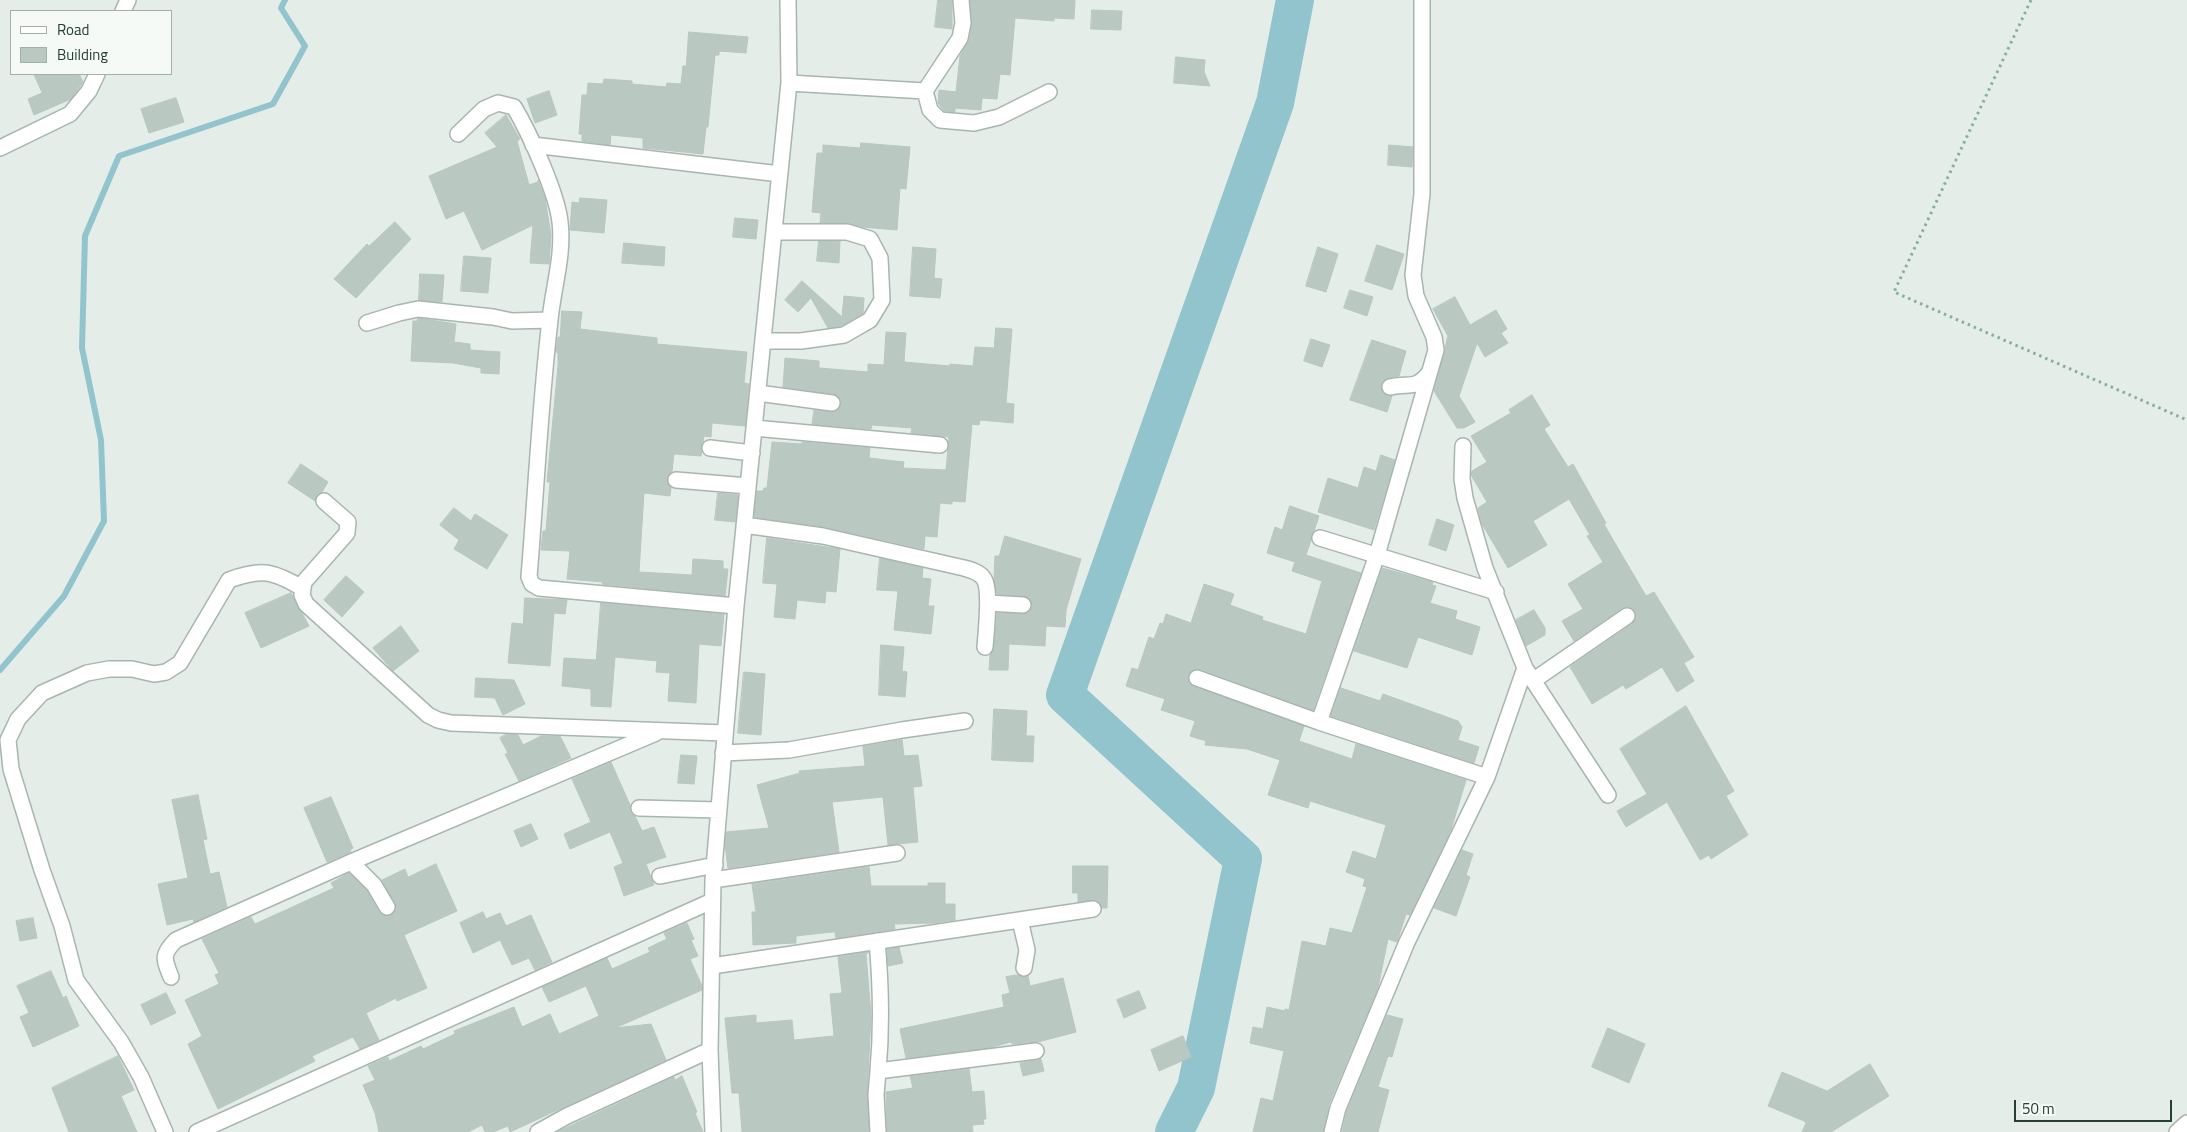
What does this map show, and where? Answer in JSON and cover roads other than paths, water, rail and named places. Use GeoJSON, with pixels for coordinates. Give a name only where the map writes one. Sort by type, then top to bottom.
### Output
{"type":"FeatureCollection","features":[{"type":"Feature","properties":{"kind":"street"},"geometry":{"type":"LineString","coordinates":[[713,1132],[710,1050],[712,901],[736,606],[789,83],[788,0]]}},
{"type":"Feature","properties":{"kind":"street"},"geometry":{"type":"LineString","coordinates":[[962,0],[963,23],[960,38],[925,92],[930,110],[940,120],[974,123],[999,117],[1049,92]]}},
{"type":"Feature","properties":{"kind":"street"},"geometry":{"type":"LineString","coordinates":[[1319,722],[1377,555],[1436,350],[1434,336],[1416,296],[1413,275],[1422,194],[1422,0]]}},
{"type":"Feature","properties":{"kind":"street"},"geometry":{"type":"LineString","coordinates":[[0,148],[70,114],[89,91],[97,75]]}},
{"type":"Feature","properties":{"kind":"street"},"geometry":{"type":"LineString","coordinates":[[789,83],[925,92]]}},
{"type":"Feature","properties":{"kind":"street"},"geometry":{"type":"LineString","coordinates":[[458,134],[484,109],[498,103],[514,107],[533,145],[554,198],[560,222],[560,250],[550,320],[529,577],[532,584],[539,588],[736,606]]}},
{"type":"Feature","properties":{"kind":"street"},"geometry":{"type":"LineString","coordinates":[[533,145],[780,174]]}},
{"type":"Feature","properties":{"kind":"street"},"geometry":{"type":"LineString","coordinates":[[763,341],[801,340],[844,335],[870,320],[882,300],[880,258],[870,239],[847,232],[774,232]]}},
{"type":"Feature","properties":{"kind":"street"},"geometry":{"type":"LineString","coordinates":[[367,323],[400,312],[418,310],[493,317],[512,321],[550,320]]}},
{"type":"Feature","properties":{"kind":"street"},"geometry":{"type":"LineString","coordinates":[[1390,387],[1416,385],[1423,381],[1429,373]]}},
{"type":"Feature","properties":{"kind":"street"},"geometry":{"type":"LineString","coordinates":[[758,394],[832,403]]}},
{"type":"Feature","properties":{"kind":"street"},"geometry":{"type":"LineString","coordinates":[[754,428],[940,445]]}},
{"type":"Feature","properties":{"kind":"street"},"geometry":{"type":"LineString","coordinates":[[1463,446],[1462,480],[1465,498],[1485,568],[1530,674],[1608,795]]}},
{"type":"Feature","properties":{"kind":"street"},"geometry":{"type":"LineString","coordinates":[[710,448],[752,453]]}},
{"type":"Feature","properties":{"kind":"street"},"geometry":{"type":"LineString","coordinates":[[676,480],[748,486]]}},
{"type":"Feature","properties":{"kind":"street"},"geometry":{"type":"LineString","coordinates":[[324,501],[348,522],[349,527],[347,533],[304,582],[302,594],[306,604],[428,715],[451,723],[725,733]]}},
{"type":"Feature","properties":{"kind":"street"},"geometry":{"type":"LineString","coordinates":[[744,525],[823,536],[978,572],[985,580],[988,603],[985,647]]}},
{"type":"Feature","properties":{"kind":"street"},"geometry":{"type":"LineString","coordinates":[[1320,538],[1496,592]]}},
{"type":"Feature","properties":{"kind":"street"},"geometry":{"type":"LineString","coordinates":[[165,1132],[140,1076],[121,1042],[76,980],[62,926],[42,870],[11,769],[8,740],[18,719],[42,693],[50,689],[87,673],[109,669],[124,669],[154,674],[166,672],[180,662],[230,580],[258,572],[279,574],[302,588]]}},
{"type":"Feature","properties":{"kind":"street"},"geometry":{"type":"LineString","coordinates":[[988,603],[1024,605]]}},
{"type":"Feature","properties":{"kind":"street"},"geometry":{"type":"LineString","coordinates":[[1332,1132],[1345,1090],[1407,942],[1487,777],[1530,674],[1627,616]]}},
{"type":"Feature","properties":{"kind":"street"},"geometry":{"type":"LineString","coordinates":[[1197,678],[1319,722],[1487,777]]}},
{"type":"Feature","properties":{"kind":"street"},"geometry":{"type":"LineString","coordinates":[[723,753],[789,750],[965,721]]}},
{"type":"Feature","properties":{"kind":"street"},"geometry":{"type":"LineString","coordinates":[[171,977],[165,960],[166,950],[176,940],[351,862],[660,731]]}},
{"type":"Feature","properties":{"kind":"street"},"geometry":{"type":"LineString","coordinates":[[640,808],[719,810]]}},
{"type":"Feature","properties":{"kind":"street"},"geometry":{"type":"LineString","coordinates":[[660,876],[714,873],[897,853]]}},
{"type":"Feature","properties":{"kind":"street"},"geometry":{"type":"LineString","coordinates":[[351,862],[374,885],[387,907]]}},
{"type":"Feature","properties":{"kind":"street"},"geometry":{"type":"LineString","coordinates":[[197,1132],[712,901]]}},
{"type":"Feature","properties":{"kind":"street"},"geometry":{"type":"LineString","coordinates":[[712,966],[1093,909]]}},
{"type":"Feature","properties":{"kind":"street"},"geometry":{"type":"LineString","coordinates":[[1020,920],[1026,950],[1024,968]]}},
{"type":"Feature","properties":{"kind":"street"},"geometry":{"type":"LineString","coordinates":[[877,942],[881,991],[881,1030],[876,1095],[878,1132]]}},
{"type":"Feature","properties":{"kind":"street"},"geometry":{"type":"LineString","coordinates":[[538,1132],[567,1116],[710,1050]]}},
{"type":"Feature","properties":{"kind":"street"},"geometry":{"type":"LineString","coordinates":[[878,1071],[1036,1051]]}},
{"type":"Feature","properties":{"kind":"street"},"geometry":{"type":"LineString","coordinates":[[2177,1132],[2187,1123]]}},
{"type":"Feature","properties":{"kind":"waterway"},"geometry":{"type":"LineString","coordinates":[[0,670],[64,596],[104,521],[101,440],[82,348],[85,236],[119,156],[273,104],[305,46],[281,8],[285,0]]}},
{"type":"Feature","properties":{"kind":"waterway"},"geometry":{"type":"LineString","coordinates":[[1174,1132],[1196,1088],[1243,859],[1065,695],[1275,103],[1295,0]]}}]}
